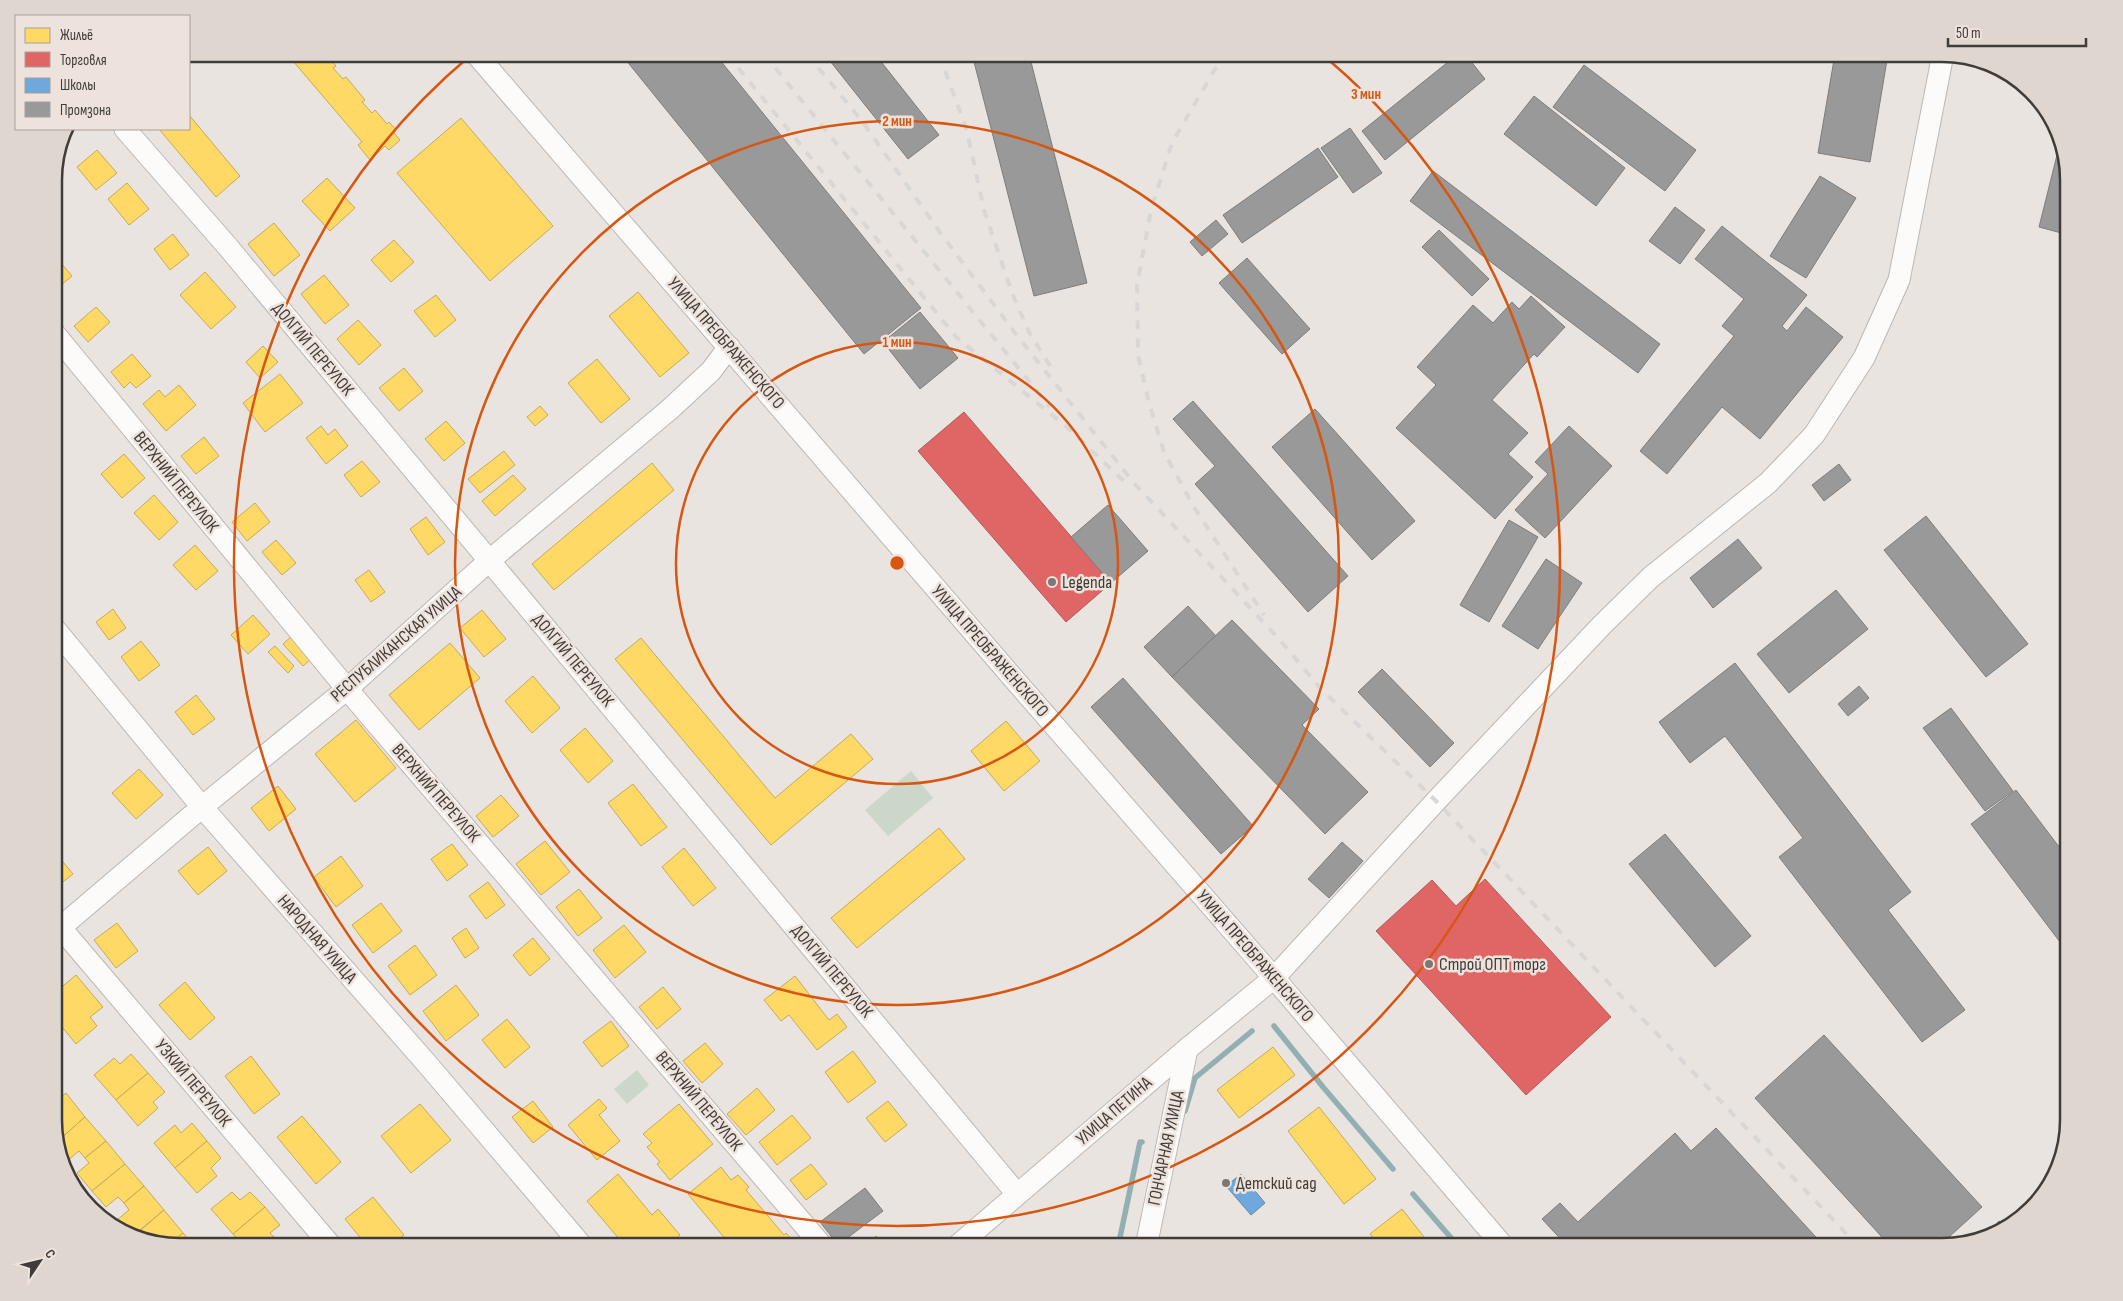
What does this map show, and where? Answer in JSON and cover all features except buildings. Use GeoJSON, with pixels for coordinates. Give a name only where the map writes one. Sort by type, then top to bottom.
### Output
{"type":"FeatureCollection","features":[{"type":"Feature","properties":{"kind":"street","name":"УЛИЦА ПРЕОБРАЖЕНСКОГО"},"geometry":{"type":"LineString","coordinates":[[483,62],[1496,1238]]}},
{"type":"Feature","properties":{"kind":"street","name":"УЛИЦА ПЕТИНА"},"geometry":{"type":"LineString","coordinates":[[966,1238],[1187,1049],[1274,978],[1436,801],[1616,611],[1651,577],[1768,483],[1814,436],[1864,358],[1899,280],[1941,62]]}},
{"type":"Feature","properties":{"kind":"street","name":"ДОЛГИЙ ПЕРЕУЛОК"},"geometry":{"type":"LineString","coordinates":[[126,130],[228,247],[1017,1194]]}},
{"type":"Feature","properties":{"kind":"street","name":"ВЕРХНИЙ ПЕРЕУЛОК"},"geometry":{"type":"LineString","coordinates":[[63,344],[346,689],[815,1238]]}},
{"type":"Feature","properties":{"kind":"street","name":"РЕСПУБЛИКАНСКАЯ УЛИЦА"},"geometry":{"type":"LineString","coordinates":[[63,921],[346,689],[490,560],[669,410],[711,371],[729,347]]}},
{"type":"Feature","properties":{"kind":"street","name":"НАРОДНАЯ УЛИЦА"},"geometry":{"type":"LineString","coordinates":[[63,639],[202,807],[575,1238]]}},
{"type":"Feature","properties":{"kind":"street","name":"УЗКИЙ ПЕРЕУЛОК"},"geometry":{"type":"LineString","coordinates":[[63,935],[324,1238]]}},
{"type":"Feature","properties":{"kind":"street","name":"ГОНЧАРНАЯ УЛИЦА"},"geometry":{"type":"LineString","coordinates":[[1148,1238],[1187,1049]]}},
{"type":"Feature","properties":{"kind":"green space"},"geometry":{"type":"Polygon","coordinates":[[[911,771],[933,798],[888,836],[865,810],[911,771]]]}},
{"type":"Feature","properties":{"kind":"green space"},"geometry":{"type":"Polygon","coordinates":[[[637,1070],[649,1085],[627,1104],[614,1089],[637,1070]]]}},
{"type":"Feature","properties":{"kind":"waterway"},"geometry":{"type":"LineString","coordinates":[[1274,1026],[1393,1169]]}},
{"type":"Feature","properties":{"kind":"waterway"},"geometry":{"type":"LineString","coordinates":[[1185,1111],[1195,1078],[1252,1031]]}},
{"type":"Feature","properties":{"kind":"waterway"},"geometry":{"type":"LineString","coordinates":[[1120,1238],[1140,1142],[1142,1142]]}},
{"type":"Feature","properties":{"kind":"waterway"},"geometry":{"type":"LineString","coordinates":[[1413,1194],[1451,1238]]}},
{"type":"Feature","properties":{"kind":"railway"},"geometry":{"type":"LineString","coordinates":[[733,62],[956,337],[1068,428],[1130,487]]}},
{"type":"Feature","properties":{"kind":"railway"},"geometry":{"type":"LineString","coordinates":[[770,62],[1050,407]]}},
{"type":"Feature","properties":{"kind":"railway"},"geometry":{"type":"LineString","coordinates":[[814,62],[862,121],[939,231],[1015,333],[1134,483],[1280,640],[1320,688],[1436,801],[1850,1238]]}},
{"type":"Feature","properties":{"kind":"railway"},"geometry":{"type":"LineString","coordinates":[[942,62],[967,131],[984,210],[1012,293],[1029,332],[1052,369]]}},
{"type":"Feature","properties":{"kind":"railway"},"geometry":{"type":"LineString","coordinates":[[1222,62],[1215,69],[1172,143],[1151,210],[1137,285],[1138,355],[1149,403],[1164,452],[1194,507],[1264,615]]}},
{"type":"Feature","properties":{"kind":"place","name":"Legenda"},"geometry":{"type":"Point","coordinates":[1052,582]}},
{"type":"Feature","properties":{"kind":"place","name":"Строй ОПТ торг"},"geometry":{"type":"Point","coordinates":[1429,964]}},
{"type":"Feature","properties":{"kind":"place","name":"Детский сад"},"geometry":{"type":"Point","coordinates":[1226,1183]}}]}
